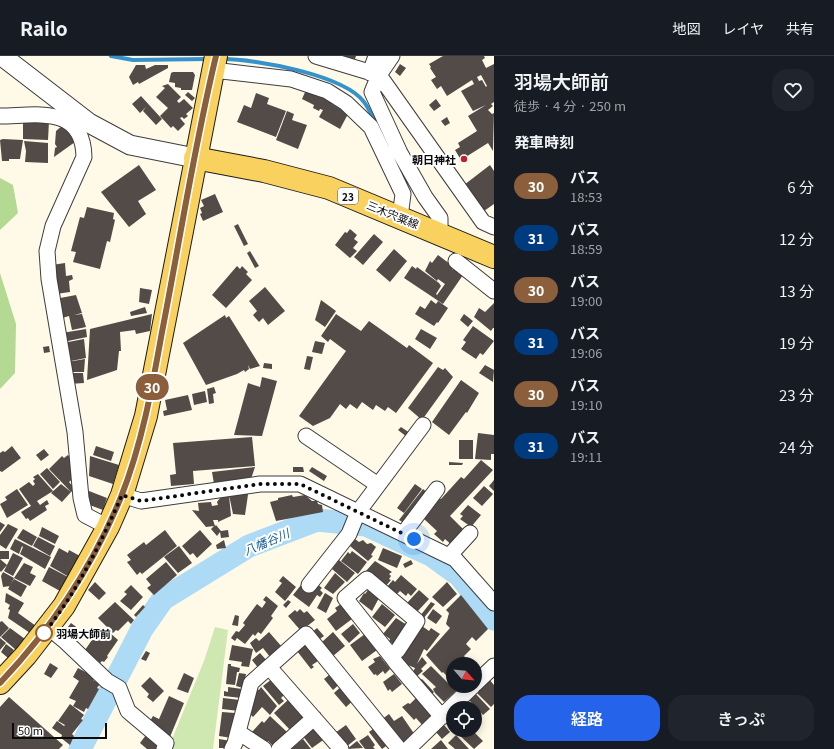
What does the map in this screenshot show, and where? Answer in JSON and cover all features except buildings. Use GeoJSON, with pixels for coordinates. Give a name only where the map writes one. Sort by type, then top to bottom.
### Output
{"type":"FeatureCollection","features":[{"type":"Feature","properties":{"kind":"main road"},"geometry":{"type":"LineString","coordinates":[[0,683],[49,628],[80,580],[108,528],[122,495],[146,416],[214,64]]}},
{"type":"Feature","properties":{"kind":"main road","name":"三木宍粟線"},"geometry":{"type":"LineString","coordinates":[[196,158],[264,171],[330,188],[494,257]]}},
{"type":"Feature","properties":{"kind":"street"},"geometry":{"type":"LineString","coordinates":[[2,56],[89,123],[130,144],[196,158]]}},
{"type":"Feature","properties":{"kind":"street"},"geometry":{"type":"LineString","coordinates":[[316,56],[375,74],[483,222],[494,228]]}},
{"type":"Feature","properties":{"kind":"street"},"geometry":{"type":"LineString","coordinates":[[376,56],[372,92],[400,153],[425,197],[440,218],[440,233]]}},
{"type":"Feature","properties":{"kind":"street"},"geometry":{"type":"LineString","coordinates":[[375,74],[392,56]]}},
{"type":"Feature","properties":{"kind":"street"},"geometry":{"type":"LineString","coordinates":[[214,64],[291,78],[327,91],[346,103],[371,127],[403,194],[400,217]]}},
{"type":"Feature","properties":{"kind":"street"},"geometry":{"type":"LineString","coordinates":[[38,115],[39,107],[50,94]]}},
{"type":"Feature","properties":{"kind":"street"},"geometry":{"type":"LineString","coordinates":[[0,116],[57,116],[62,118],[76,130],[84,146],[84,157],[82,164],[53,226],[47,251],[47,258],[49,279],[75,432],[81,498],[85,515],[108,528]]}},
{"type":"Feature","properties":{"kind":"street"},"geometry":{"type":"LineString","coordinates":[[456,261],[494,291]]}},
{"type":"Feature","properties":{"kind":"street"},"geometry":{"type":"LineString","coordinates":[[309,585],[349,534],[358,512],[423,425]]}},
{"type":"Feature","properties":{"kind":"street"},"geometry":{"type":"LineString","coordinates":[[306,436],[378,485]]}},
{"type":"Feature","properties":{"kind":"street"},"geometry":{"type":"LineString","coordinates":[[122,495],[141,501],[260,484],[300,484],[455,559],[494,603]]}},
{"type":"Feature","properties":{"kind":"street"},"geometry":{"type":"LineString","coordinates":[[403,534],[436,489]]}},
{"type":"Feature","properties":{"kind":"street"},"geometry":{"type":"LineString","coordinates":[[449,556],[470,533]]}},
{"type":"Feature","properties":{"kind":"street"},"geometry":{"type":"LineString","coordinates":[[391,656],[398,650],[417,621],[367,579],[345,598],[391,656],[442,717]]}},
{"type":"Feature","properties":{"kind":"street"},"geometry":{"type":"LineString","coordinates":[[49,628],[113,685],[128,711],[166,743],[164,749]]}},
{"type":"Feature","properties":{"kind":"street"},"geometry":{"type":"LineString","coordinates":[[232,749],[251,683],[306,634],[399,749]]}},
{"type":"Feature","properties":{"kind":"street"},"geometry":{"type":"LineString","coordinates":[[482,677],[494,666]]}},
{"type":"Feature","properties":{"kind":"street"},"geometry":{"type":"LineString","coordinates":[[269,667],[341,749]]}},
{"type":"Feature","properties":{"kind":"street"},"geometry":{"type":"LineString","coordinates":[[408,749],[466,693]]}},
{"type":"Feature","properties":{"kind":"street"},"geometry":{"type":"LineString","coordinates":[[279,749],[314,718]]}},
{"type":"Feature","properties":{"kind":"street"},"geometry":{"type":"LineString","coordinates":[[238,732],[264,749]]}},
{"type":"Feature","properties":{"kind":"green space"},"geometry":{"type":"Polygon","coordinates":[[[0,178],[13,185],[18,213],[0,230],[0,178]]]}},
{"type":"Feature","properties":{"kind":"green space"},"geometry":{"type":"Polygon","coordinates":[[[0,273],[16,324],[15,373],[0,389],[0,273]]]}},
{"type":"Feature","properties":{"kind":"green space"},"geometry":{"type":"Polygon","coordinates":[[[215,627],[228,630],[213,749],[168,749],[204,661],[215,627]]]}},
{"type":"Feature","properties":{"kind":"waterway"},"geometry":{"type":"LineString","coordinates":[[111,56],[133,60],[208,59]]}},
{"type":"Feature","properties":{"kind":"waterway"},"geometry":{"type":"LineString","coordinates":[[223,59],[277,65],[298,70],[338,84],[354,92],[364,102],[376,124]]}},
{"type":"Feature","properties":{"kind":"waterway","name":"八幡谷川"},"geometry":{"type":"LineString","coordinates":[[80,749],[142,629],[163,599],[249,546],[317,520],[366,525],[431,555],[460,576],[494,619]]}},
{"type":"Feature","properties":{"kind":"bus line","name":"30"},"geometry":{"type":"LineString","coordinates":[[0,683],[49,628],[64,606],[108,528],[122,495],[146,416],[216,56]]}},
{"type":"Feature","properties":{"kind":"place","name":"朝日神社"},"geometry":{"type":"Point","coordinates":[464,159]}},
{"type":"Feature","properties":{"kind":"place","name":"羽場大師前"},"geometry":{"type":"Point","coordinates":[44,633]}},
{"type":"Feature","properties":{"kind":"route"},"geometry":{"type":"LineString","coordinates":[[44,633],[41,637],[49,628],[80,580],[108,528],[122,495],[141,501],[260,484],[300,484],[414,539]]}}]}
